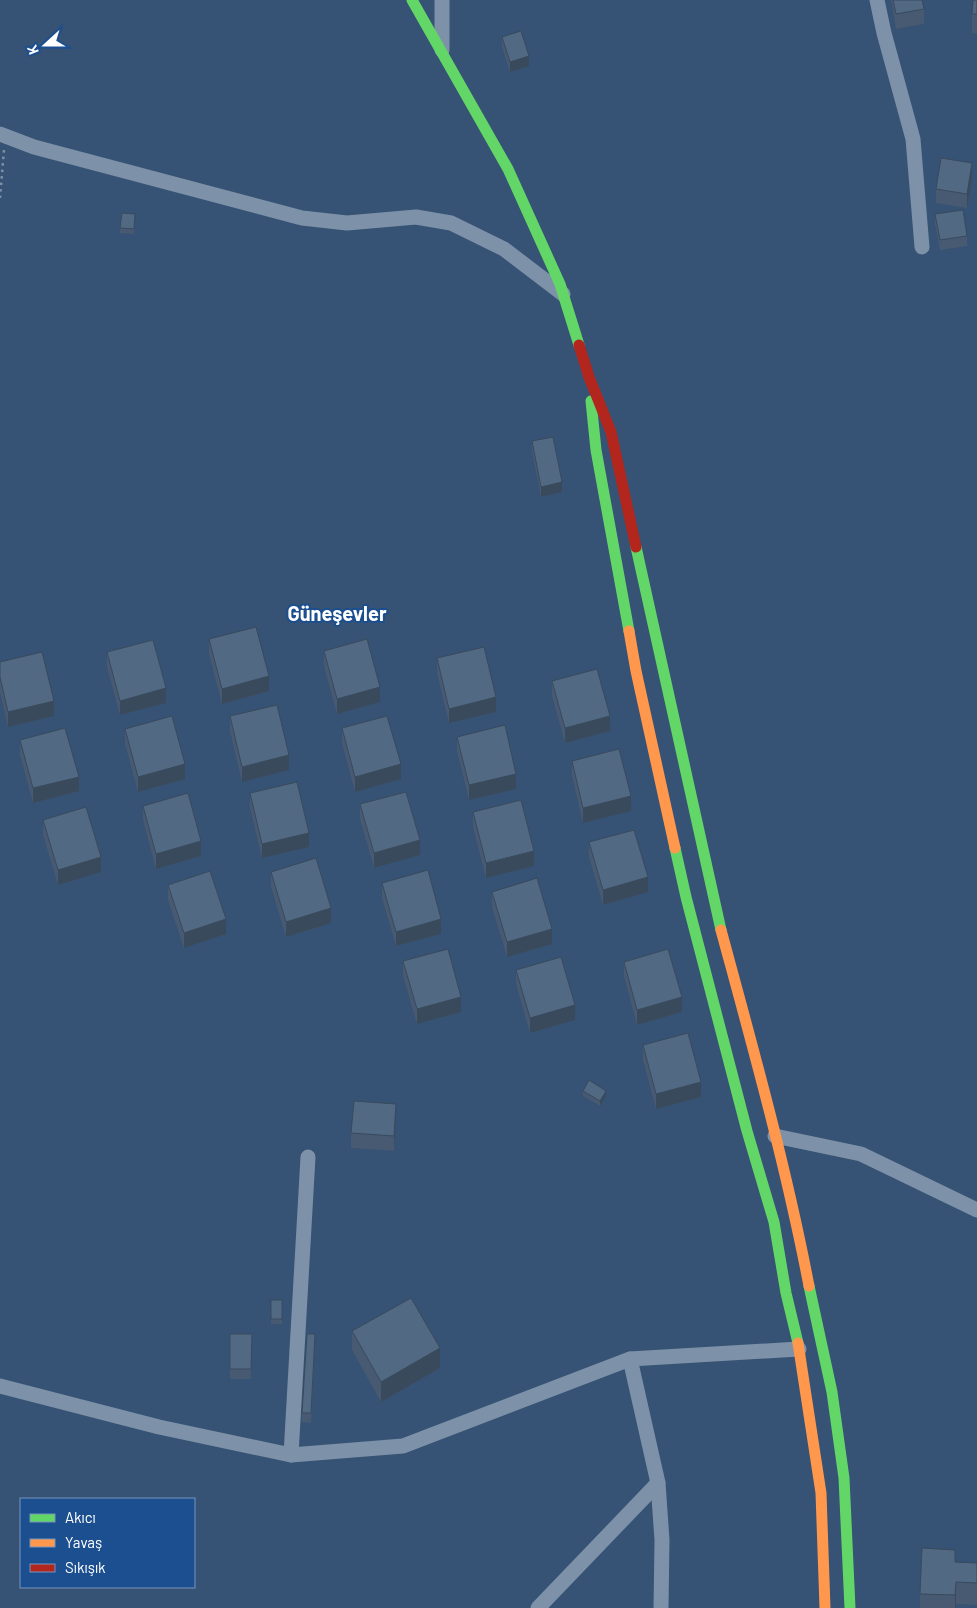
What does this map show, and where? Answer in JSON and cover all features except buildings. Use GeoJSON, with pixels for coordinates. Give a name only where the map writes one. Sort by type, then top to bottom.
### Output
{"type":"FeatureCollection","features":[{"type":"Feature","properties":{"kind":"main road"},"geometry":{"type":"LineString","coordinates":[[412,0],[508,169],[560,284],[589,377],[611,432],[717,914],[798,1228],[832,1392],[844,1478],[850,1608]]}},
{"type":"Feature","properties":{"kind":"main road"},"geometry":{"type":"LineString","coordinates":[[589,377],[596,450],[638,680],[686,897],[747,1131],[774,1222],[786,1293],[799,1348],[821,1493],[824,1608]]}},
{"type":"Feature","properties":{"kind":"street"},"geometry":{"type":"LineString","coordinates":[[442,0],[442,51]]}},
{"type":"Feature","properties":{"kind":"street"},"geometry":{"type":"LineString","coordinates":[[877,0],[912,139],[922,247]]}},
{"type":"Feature","properties":{"kind":"street"},"geometry":{"type":"LineString","coordinates":[[2,135],[43,149],[302,218],[347,224],[416,217],[450,223],[504,249],[564,295]]}},
{"type":"Feature","properties":{"kind":"street"},"geometry":{"type":"LineString","coordinates":[[775,1136],[861,1154],[977,1210]]}},
{"type":"Feature","properties":{"kind":"street"},"geometry":{"type":"LineString","coordinates":[[291,1455],[308,1157]]}},
{"type":"Feature","properties":{"kind":"street"},"geometry":{"type":"LineString","coordinates":[[0,1386],[159,1427],[291,1455],[403,1446],[630,1359],[799,1348]]}},
{"type":"Feature","properties":{"kind":"street"},"geometry":{"type":"LineString","coordinates":[[630,1359],[658,1483],[662,1540],[661,1608]]}},
{"type":"Feature","properties":{"kind":"street"},"geometry":{"type":"LineString","coordinates":[[539,1607],[658,1483]]}},
{"type":"Feature","properties":{"kind":"path"},"geometry":{"type":"LineString","coordinates":[[0,198],[2,135]]}},
{"type":"Feature","properties":{"kind":"traffic: fast"},"geometry":{"type":"LineString","coordinates":[[412,0],[508,169],[560,284],[579,345]]}},
{"type":"Feature","properties":{"kind":"traffic: fast"},"geometry":{"type":"LineString","coordinates":[[591,401],[596,450],[629,631]]}},
{"type":"Feature","properties":{"kind":"traffic: fast"},"geometry":{"type":"LineString","coordinates":[[636,547],[721,930]]}},
{"type":"Feature","properties":{"kind":"traffic: fast"},"geometry":{"type":"LineString","coordinates":[[675,848],[747,1131],[774,1222],[786,1293],[798,1343]]}},
{"type":"Feature","properties":{"kind":"traffic: fast"},"geometry":{"type":"LineString","coordinates":[[809,1286],[832,1392],[844,1478],[850,1608]]}},
{"type":"Feature","properties":{"kind":"traffic: slow"},"geometry":{"type":"LineString","coordinates":[[629,631],[675,848]]}},
{"type":"Feature","properties":{"kind":"traffic: slow"},"geometry":{"type":"LineString","coordinates":[[721,930],[757,1063],[809,1286]]}},
{"type":"Feature","properties":{"kind":"traffic: slow"},"geometry":{"type":"LineString","coordinates":[[798,1343],[821,1493],[825,1608]]}},
{"type":"Feature","properties":{"kind":"traffic: jam"},"geometry":{"type":"LineString","coordinates":[[579,345],[589,377],[611,432],[636,547]]}},
{"type":"Feature","properties":{"kind":"district","name":"Güneşevler"},"geometry":{"type":"Point","coordinates":[337,614]}}]}
